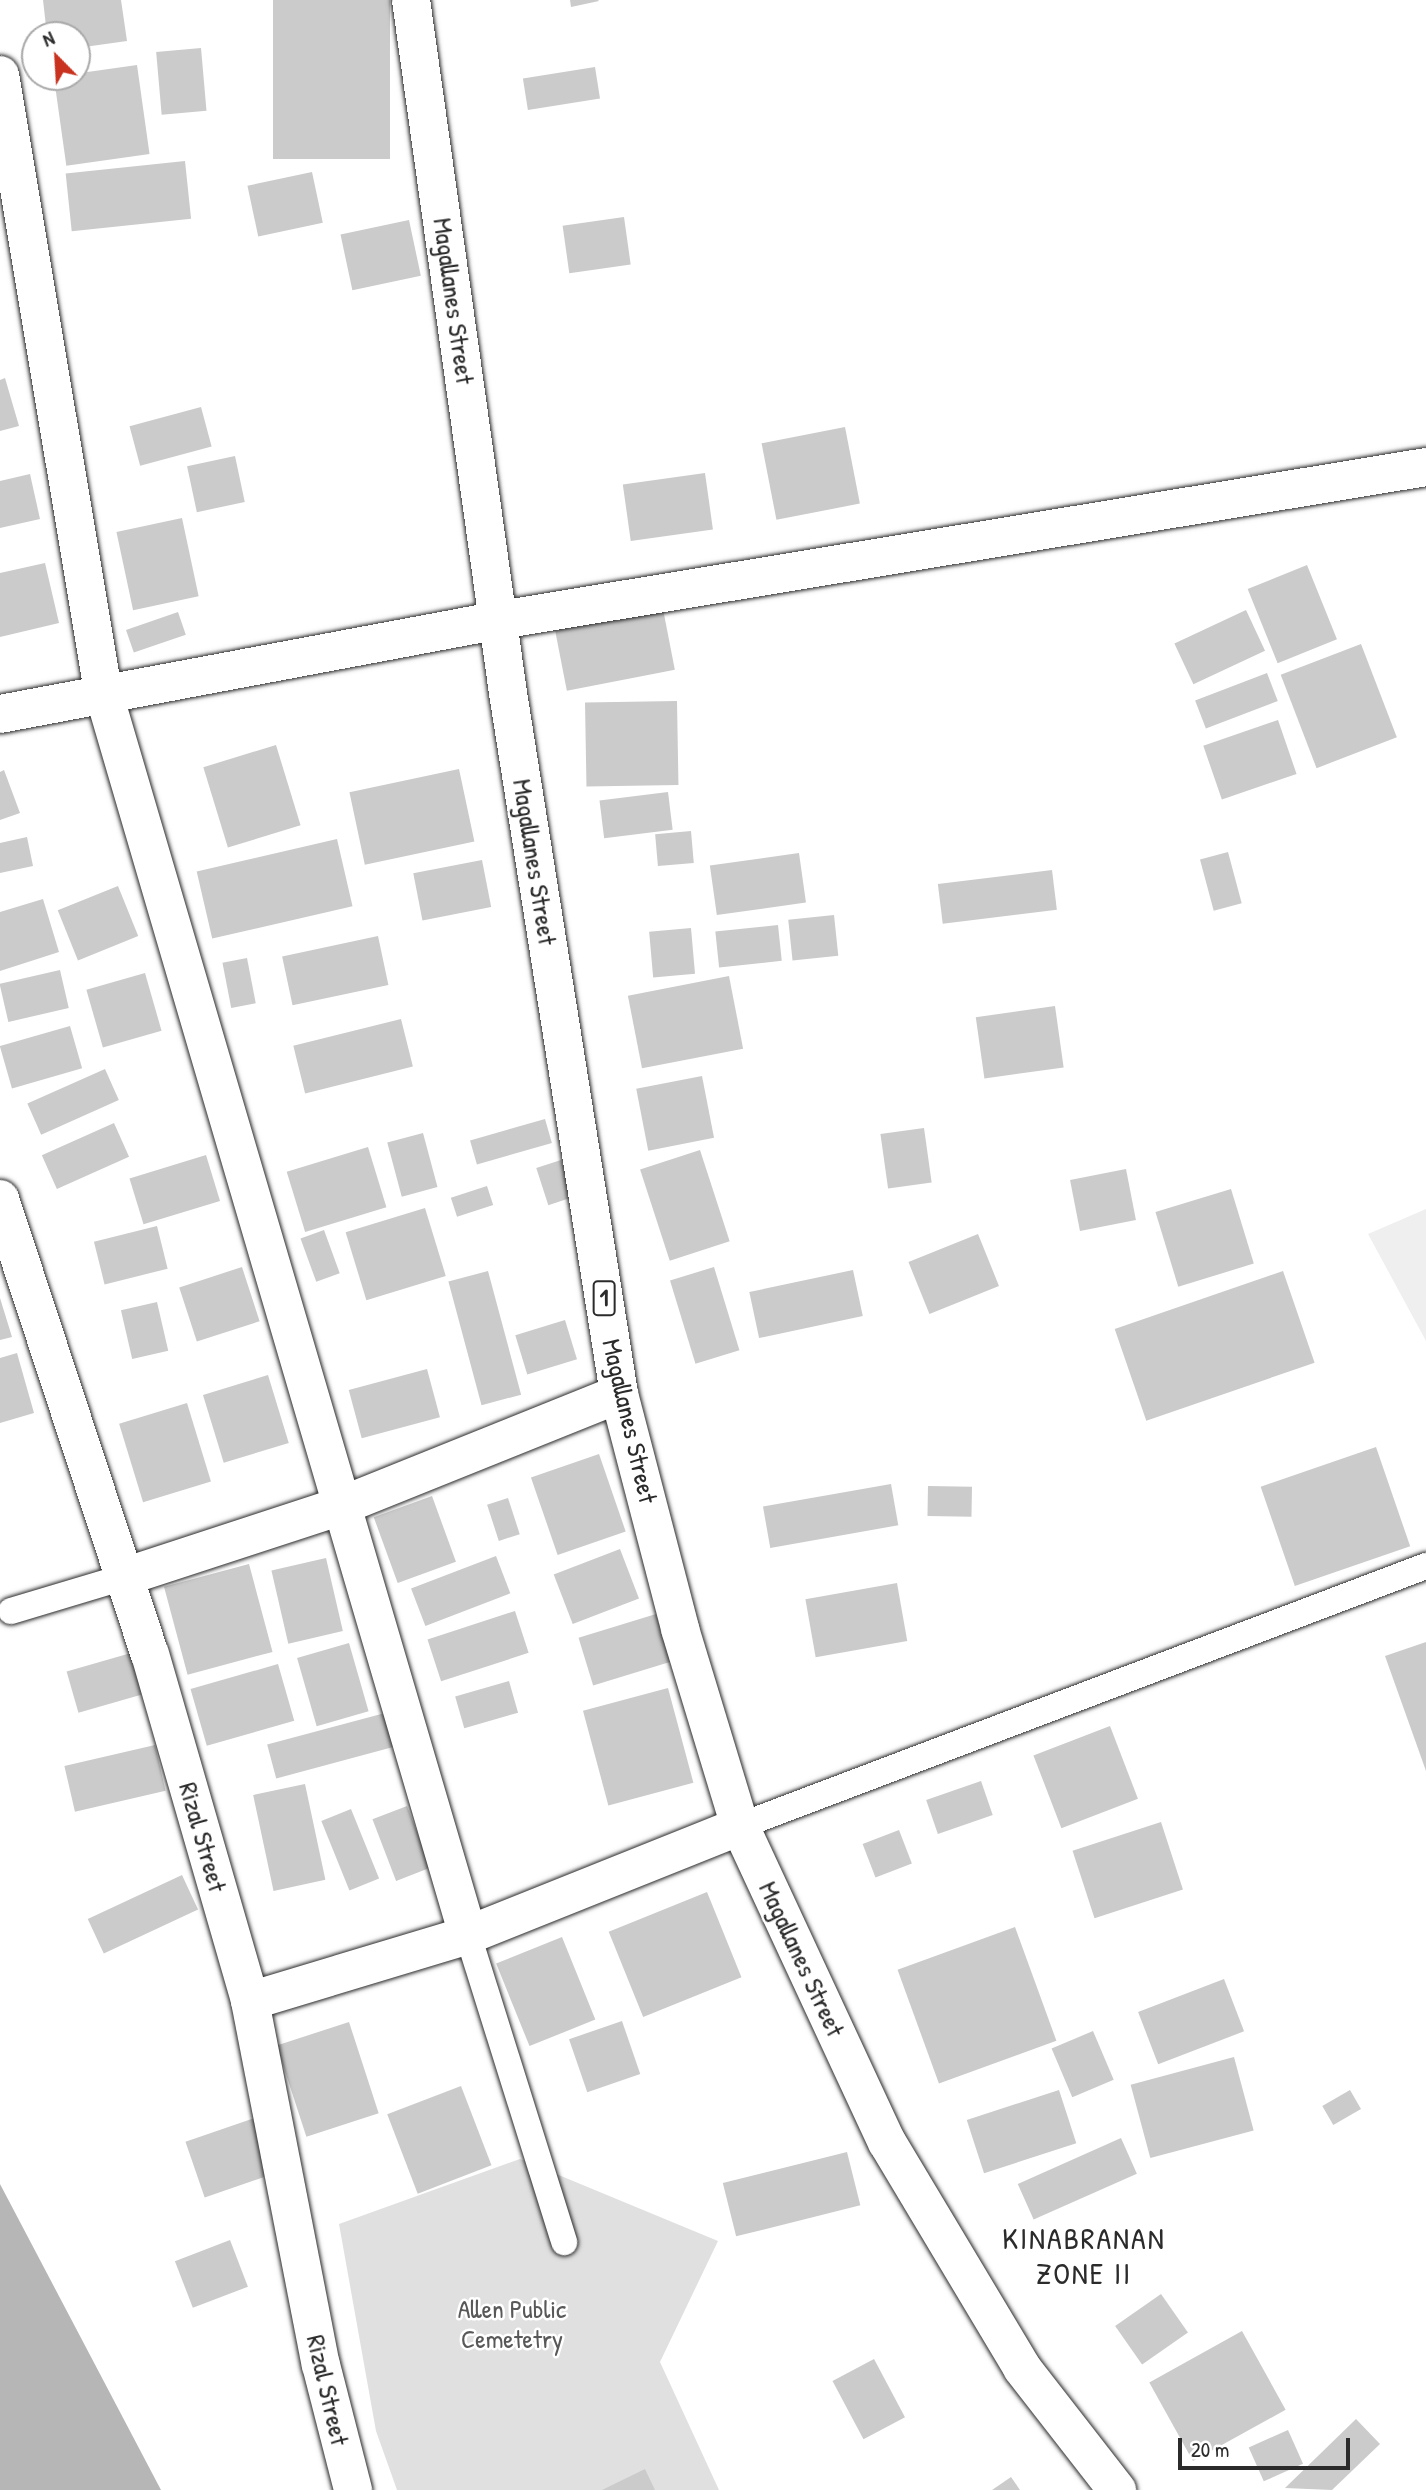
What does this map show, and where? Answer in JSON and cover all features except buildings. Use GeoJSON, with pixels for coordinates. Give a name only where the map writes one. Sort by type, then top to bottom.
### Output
{"type":"FeatureCollection","features":[{"type":"Feature","properties":{"kind":"main road","name":"Magallanes Street"},"geometry":{"type":"LineString","coordinates":[[411,0],[500,620],[619,1394],[740,1826],[887,2142],[1021,2368],[1117,2490]]}},
{"type":"Feature","properties":{"kind":"main road"},"geometry":{"type":"LineString","coordinates":[[0,75],[103,691],[338,1507],[468,1935]]}},
{"type":"Feature","properties":{"kind":"main road"},"geometry":{"type":"LineString","coordinates":[[0,714],[103,691],[500,620],[1426,467]]}},
{"type":"Feature","properties":{"kind":"main road","name":"Rizal Street"},"geometry":{"type":"LineString","coordinates":[[0,1199],[124,1577],[250,2001],[321,2365],[354,2490]]}},
{"type":"Feature","properties":{"kind":"main road"},"geometry":{"type":"LineString","coordinates":[[124,1577],[338,1507],[619,1394]]}},
{"type":"Feature","properties":{"kind":"main road"},"geometry":{"type":"LineString","coordinates":[[250,2001],[468,1935],[740,1826]]}},
{"type":"Feature","properties":{"kind":"lane"},"geometry":{"type":"LineString","coordinates":[[740,1826],[1426,1566]]}},
{"type":"Feature","properties":{"kind":"lane"},"geometry":{"type":"LineString","coordinates":[[11,1611],[124,1577]]}},
{"type":"Feature","properties":{"kind":"lane"},"geometry":{"type":"LineString","coordinates":[[468,1935],[564,2242]]}},
{"type":"Feature","properties":{"kind":"shaded area"},"geometry":{"type":"Polygon","coordinates":[[[1426,1209],[1426,1341],[1368,1234],[1426,1209]]]}},
{"type":"Feature","properties":{"kind":"shaded area"},"geometry":{"type":"Polygon","coordinates":[[[0,2184],[161,2490],[0,2490],[0,2184]]]}},
{"type":"Feature","properties":{"kind":"green space","name":"Allen Public Cemetetry"},"geometry":{"type":"Polygon","coordinates":[[[520,2159],[718,2241],[660,2362],[719,2490],[397,2490],[376,2431],[339,2224],[520,2159]]]}},
{"type":"Feature","properties":{"kind":"district","name":"KINABRANAN ZONE II"},"geometry":{"type":"Point","coordinates":[1084,2255]}}]}
